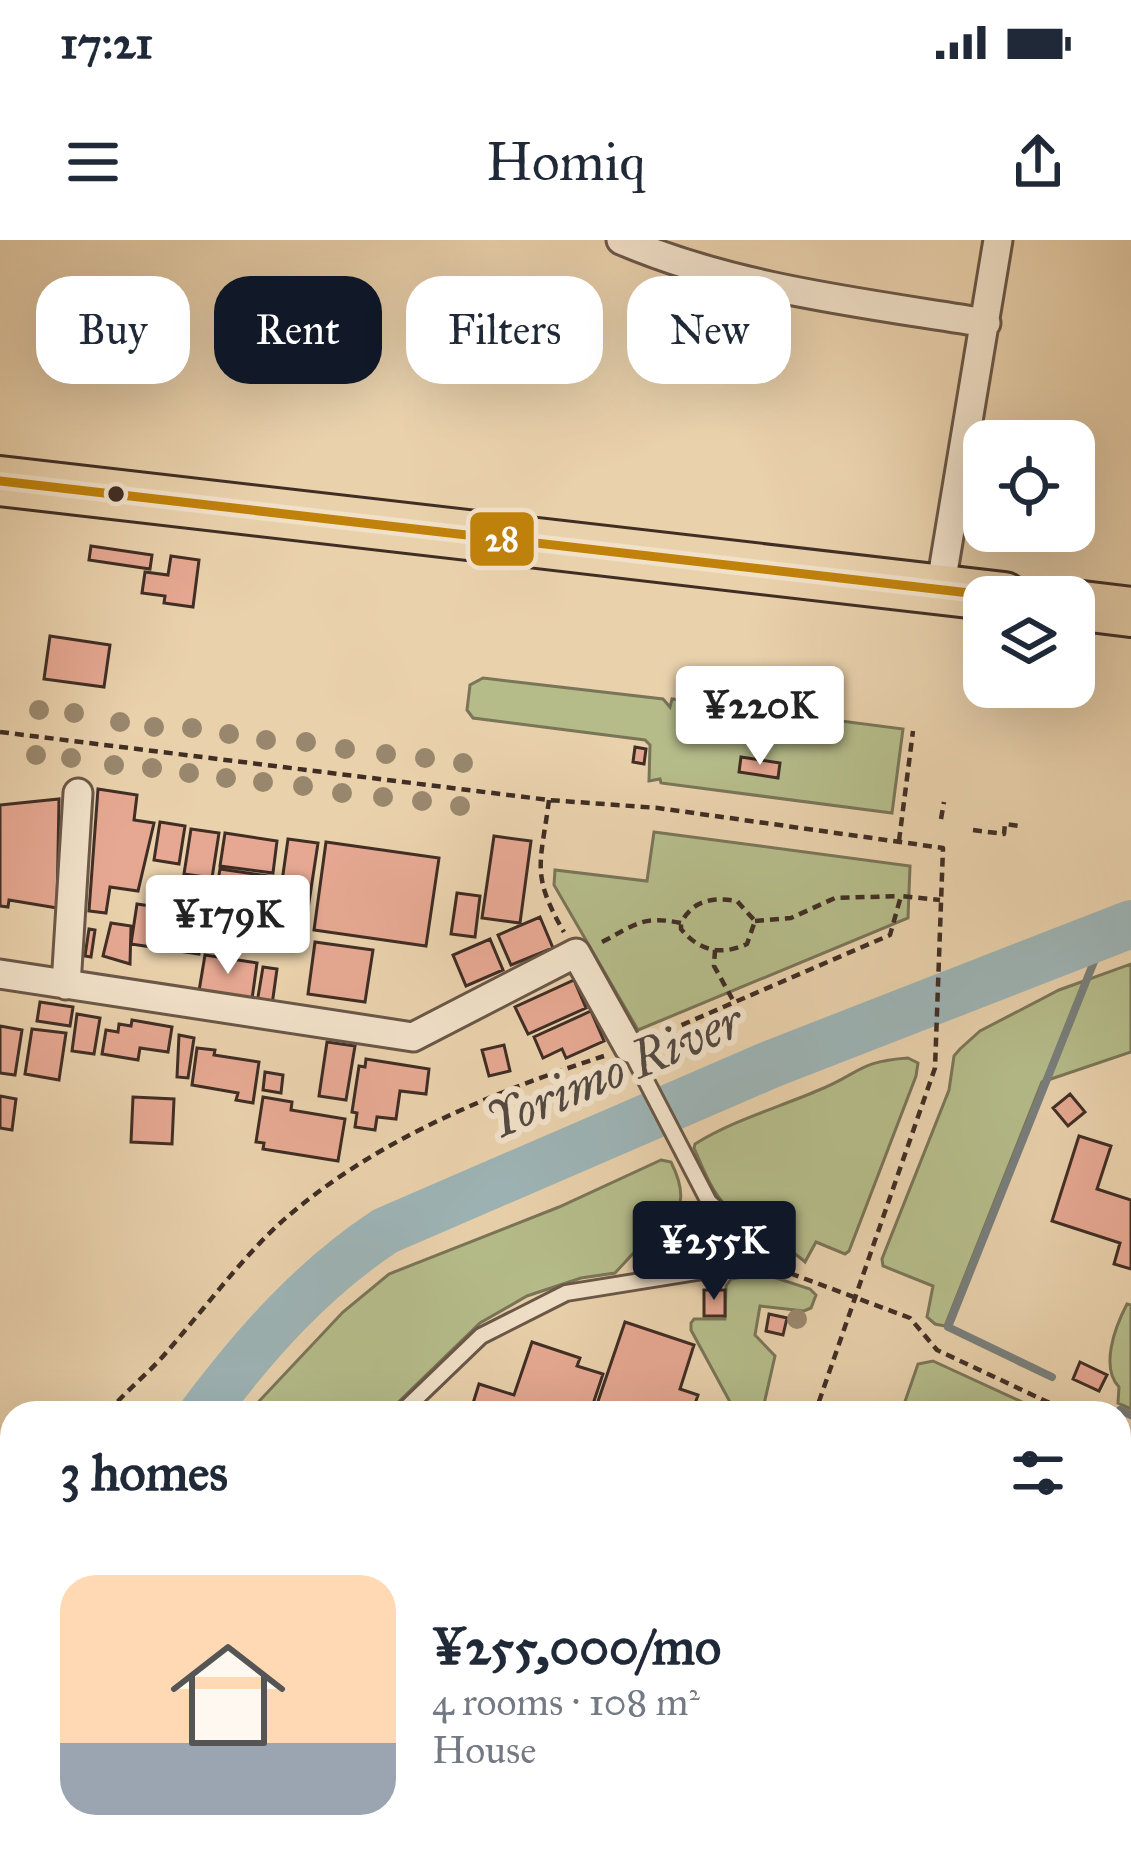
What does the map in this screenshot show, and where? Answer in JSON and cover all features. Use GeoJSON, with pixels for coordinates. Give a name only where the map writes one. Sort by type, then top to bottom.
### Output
{"type":"FeatureCollection","features":[{"type":"Feature","properties":{"kind":"highway"},"geometry":{"type":"LineString","coordinates":[[0,481],[963,593]]}},
{"type":"Feature","properties":{"kind":"highway"},"geometry":{"type":"LineString","coordinates":[[1095,608],[1131,612]]}},
{"type":"Feature","properties":{"kind":"street"},"geometry":{"type":"LineString","coordinates":[[621,240],[654,254],[799,292],[986,323]]}},
{"type":"Feature","properties":{"kind":"street"},"geometry":{"type":"LineString","coordinates":[[940,590],[998,240]]}},
{"type":"Feature","properties":{"kind":"street"},"geometry":{"type":"LineString","coordinates":[[67,985],[78,793]]}},
{"type":"Feature","properties":{"kind":"street"},"geometry":{"type":"LineString","coordinates":[[0,974],[413,1037],[576,953],[632,1052]]}},
{"type":"Feature","properties":{"kind":"lane"},"geometry":{"type":"LineString","coordinates":[[413,1401],[481,1336],[551,1300],[759,1262],[747,1236],[709,1202],[632,1052]]}},
{"type":"Feature","properties":{"kind":"path"},"geometry":{"type":"LineString","coordinates":[[0,731],[549,800],[658,808],[943,848],[935,1069],[819,1401]]}},
{"type":"Feature","properties":{"kind":"path"},"geometry":{"type":"LineString","coordinates":[[899,841],[913,731]]}},
{"type":"Feature","properties":{"kind":"path"},"geometry":{"type":"LineString","coordinates":[[549,800],[539,878],[542,893],[576,953],[640,920],[681,923]]}},
{"type":"Feature","properties":{"kind":"path"},"geometry":{"type":"LineString","coordinates":[[941,819],[944,802]]}},
{"type":"Feature","properties":{"kind":"path"},"geometry":{"type":"LineString","coordinates":[[973,830],[1004,834],[1005,824],[1020,826]]}},
{"type":"Feature","properties":{"kind":"path"},"geometry":{"type":"LineString","coordinates":[[119,1401],[268,1235],[322,1189],[445,1118],[562,1070],[632,1052],[890,935],[901,896]]}},
{"type":"Feature","properties":{"kind":"path"},"geometry":{"type":"LineString","coordinates":[[755,921],[791,918],[835,898],[940,900]]}},
{"type":"Feature","properties":{"kind":"path"},"geometry":{"type":"LineString","coordinates":[[713,899],[737,901],[755,921],[747,944],[715,950],[697,945],[681,929],[698,902],[713,899]]}},
{"type":"Feature","properties":{"kind":"path"},"geometry":{"type":"LineString","coordinates":[[715,950],[714,966],[734,1003]]}},
{"type":"Feature","properties":{"kind":"path"},"geometry":{"type":"LineString","coordinates":[[759,1262],[910,1318],[937,1350],[1045,1401]]}},
{"type":"Feature","properties":{"kind":"green space"},"geometry":{"type":"Polygon","coordinates":[[[483,678],[663,699],[670,707],[672,699],[903,729],[892,813],[649,781],[650,745],[645,740],[473,718],[467,710],[470,685],[483,678]]]}},
{"type":"Feature","properties":{"kind":"green space"},"geometry":{"type":"Polygon","coordinates":[[[654,832],[910,866],[908,918],[638,1030],[554,885],[555,870],[647,881],[654,832]]]}},
{"type":"Feature","properties":{"kind":"green space"},"geometry":{"type":"Polygon","coordinates":[[[1131,964],[1131,1052],[1042,1082],[945,1326],[935,1324],[927,1317],[933,1286],[883,1266],[882,1259],[949,1090],[954,1056],[980,1031],[1059,990],[1131,964]]]}},
{"type":"Feature","properties":{"kind":"green space"},"geometry":{"type":"Polygon","coordinates":[[[908,1058],[918,1063],[916,1076],[849,1251],[845,1254],[816,1242],[805,1262],[721,1201],[695,1144],[869,1065],[908,1058]]]}},
{"type":"Feature","properties":{"kind":"green space"},"geometry":{"type":"Polygon","coordinates":[[[661,1160],[671,1162],[679,1181],[680,1204],[671,1232],[640,1246],[615,1273],[581,1278],[527,1296],[480,1323],[399,1401],[259,1401],[343,1312],[389,1274],[559,1207],[661,1160]]]}},
{"type":"Feature","properties":{"kind":"green space"},"geometry":{"type":"Polygon","coordinates":[[[702,1216],[723,1232],[722,1245],[708,1249],[689,1241],[684,1231],[690,1217],[702,1216]]]}},
{"type":"Feature","properties":{"kind":"green space"},"geometry":{"type":"Polygon","coordinates":[[[764,1274],[816,1295],[811,1308],[804,1311],[760,1306],[755,1335],[775,1356],[765,1401],[729,1401],[691,1330],[694,1319],[725,1319],[726,1286],[731,1279],[764,1274]]]}},
{"type":"Feature","properties":{"kind":"green space"},"geometry":{"type":"Polygon","coordinates":[[[1127,1304],[1131,1305],[1131,1401],[1118,1401],[1110,1358],[1127,1304]]]}},
{"type":"Feature","properties":{"kind":"green space"},"geometry":{"type":"Polygon","coordinates":[[[933,1361],[1020,1401],[905,1401],[918,1364],[933,1361]]]}},
{"type":"Feature","properties":{"kind":"building"},"geometry":{"type":"Polygon","coordinates":[[[91,546],[152,555],[150,569],[89,560],[91,546]]]}},
{"type":"Feature","properties":{"kind":"building"},"geometry":{"type":"Polygon","coordinates":[[[171,556],[199,560],[193,607],[164,603],[165,596],[142,593],[145,572],[168,575],[171,556]]]}},
{"type":"Feature","properties":{"kind":"building"},"geometry":{"type":"Polygon","coordinates":[[[50,636],[110,645],[104,687],[44,679],[50,636]]]}},
{"type":"Feature","properties":{"kind":"building"},"geometry":{"type":"Polygon","coordinates":[[[635,747],[646,749],[644,764],[633,762],[635,747]]]}},
{"type":"Feature","properties":{"kind":"building"},"geometry":{"type":"Polygon","coordinates":[[[741,757],[780,763],[778,778],[739,772],[741,757]]]}},
{"type":"Feature","properties":{"kind":"building"},"geometry":{"type":"Polygon","coordinates":[[[98,789],[137,795],[134,820],[154,823],[138,891],[110,887],[106,913],[89,911],[98,789]]]}},
{"type":"Feature","properties":{"kind":"building"},"geometry":{"type":"Polygon","coordinates":[[[59,799],[57,908],[9,900],[8,907],[0,906],[0,805],[59,799]]]}},
{"type":"Feature","properties":{"kind":"building"},"geometry":{"type":"Polygon","coordinates":[[[160,822],[185,826],[179,864],[154,860],[160,822]]]}},
{"type":"Feature","properties":{"kind":"building"},"geometry":{"type":"Polygon","coordinates":[[[191,829],[219,833],[212,878],[184,874],[191,829]]]}},
{"type":"Feature","properties":{"kind":"building"},"geometry":{"type":"Polygon","coordinates":[[[225,833],[277,841],[273,873],[220,866],[225,833]]]}},
{"type":"Feature","properties":{"kind":"building"},"geometry":{"type":"Polygon","coordinates":[[[494,836],[531,841],[520,923],[482,918],[494,836]]]}},
{"type":"Feature","properties":{"kind":"building"},"geometry":{"type":"Polygon","coordinates":[[[288,839],[318,843],[304,935],[275,931],[288,839]]]}},
{"type":"Feature","properties":{"kind":"building"},"geometry":{"type":"Polygon","coordinates":[[[326,842],[439,858],[426,946],[314,930],[326,842]]]}},
{"type":"Feature","properties":{"kind":"building"},"geometry":{"type":"Polygon","coordinates":[[[220,869],[275,877],[271,908],[215,900],[220,869]]]}},
{"type":"Feature","properties":{"kind":"building"},"geometry":{"type":"Polygon","coordinates":[[[182,877],[210,881],[206,908],[178,904],[182,877]]]}},
{"type":"Feature","properties":{"kind":"building"},"geometry":{"type":"Polygon","coordinates":[[[457,893],[480,896],[475,937],[451,934],[457,893]]]}},
{"type":"Feature","properties":{"kind":"building"},"geometry":{"type":"Polygon","coordinates":[[[137,904],[205,914],[199,954],[131,944],[137,904]]]}},
{"type":"Feature","properties":{"kind":"building"},"geometry":{"type":"Polygon","coordinates":[[[540,917],[553,948],[511,965],[498,935],[540,917]]]}},
{"type":"Feature","properties":{"kind":"building"},"geometry":{"type":"Polygon","coordinates":[[[111,923],[131,926],[130,964],[103,956],[111,923]]]}},
{"type":"Feature","properties":{"kind":"building"},"geometry":{"type":"Polygon","coordinates":[[[89,929],[95,930],[91,957],[85,956],[89,929]]]}},
{"type":"Feature","properties":{"kind":"building"},"geometry":{"type":"Polygon","coordinates":[[[490,939],[503,970],[466,986],[453,955],[490,939]]]}},
{"type":"Feature","properties":{"kind":"building"},"geometry":{"type":"Polygon","coordinates":[[[315,942],[373,950],[365,1002],[308,994],[315,942]]]}},
{"type":"Feature","properties":{"kind":"building"},"geometry":{"type":"Polygon","coordinates":[[[205,955],[257,963],[252,999],[199,991],[205,955]]]}},
{"type":"Feature","properties":{"kind":"building"},"geometry":{"type":"Polygon","coordinates":[[[263,967],[277,969],[272,1005],[257,1003],[263,967]]]}},
{"type":"Feature","properties":{"kind":"building"},"geometry":{"type":"Polygon","coordinates":[[[574,980],[586,1008],[528,1034],[515,1007],[574,980]]]}},
{"type":"Feature","properties":{"kind":"building"},"geometry":{"type":"Polygon","coordinates":[[[40,1002],[73,1007],[70,1026],[37,1021],[40,1002]]]}},
{"type":"Feature","properties":{"kind":"building"},"geometry":{"type":"Polygon","coordinates":[[[591,1011],[604,1041],[566,1058],[562,1049],[543,1058],[534,1037],[591,1011]]]}},
{"type":"Feature","properties":{"kind":"building"},"geometry":{"type":"Polygon","coordinates":[[[77,1014],[100,1018],[94,1054],[72,1051],[77,1014]]]}},
{"type":"Feature","properties":{"kind":"building"},"geometry":{"type":"Polygon","coordinates":[[[132,1020],[172,1027],[168,1052],[140,1048],[138,1060],[102,1054],[106,1030],[118,1032],[119,1024],[131,1026],[132,1020]]]}},
{"type":"Feature","properties":{"kind":"building"},"geometry":{"type":"Polygon","coordinates":[[[0,1026],[22,1030],[15,1075],[0,1073],[0,1026]]]}},
{"type":"Feature","properties":{"kind":"building"},"geometry":{"type":"Polygon","coordinates":[[[32,1029],[66,1033],[59,1080],[25,1074],[32,1029]]]}},
{"type":"Feature","properties":{"kind":"building"},"geometry":{"type":"Polygon","coordinates":[[[179,1035],[194,1038],[188,1078],[177,1077],[179,1035]]]}},
{"type":"Feature","properties":{"kind":"building"},"geometry":{"type":"Polygon","coordinates":[[[327,1042],[355,1046],[346,1100],[319,1096],[327,1042]]]}},
{"type":"Feature","properties":{"kind":"building"},"geometry":{"type":"Polygon","coordinates":[[[504,1045],[510,1071],[489,1076],[482,1050],[504,1045]]]}},
{"type":"Feature","properties":{"kind":"building"},"geometry":{"type":"Polygon","coordinates":[[[197,1048],[259,1062],[253,1103],[236,1100],[238,1093],[192,1085],[197,1048]]]}},
{"type":"Feature","properties":{"kind":"building"},"geometry":{"type":"Polygon","coordinates":[[[366,1059],[429,1069],[426,1094],[400,1091],[396,1119],[377,1117],[375,1130],[355,1127],[357,1113],[352,1112],[359,1066],[365,1067],[366,1059]]]}},
{"type":"Feature","properties":{"kind":"building"},"geometry":{"type":"Polygon","coordinates":[[[265,1072],[283,1075],[281,1093],[263,1090],[265,1072]]]}},
{"type":"Feature","properties":{"kind":"building"},"geometry":{"type":"Polygon","coordinates":[[[1070,1094],[1085,1112],[1068,1126],[1053,1108],[1070,1094]]]}},
{"type":"Feature","properties":{"kind":"building"},"geometry":{"type":"Polygon","coordinates":[[[0,1096],[16,1099],[12,1130],[0,1128],[0,1096]]]}},
{"type":"Feature","properties":{"kind":"building"},"geometry":{"type":"Polygon","coordinates":[[[133,1097],[174,1099],[172,1144],[131,1142],[133,1097]]]}},
{"type":"Feature","properties":{"kind":"building"},"geometry":{"type":"Polygon","coordinates":[[[263,1097],[292,1102],[291,1110],[345,1119],[338,1161],[263,1149],[264,1143],[256,1142],[263,1097]]]}},
{"type":"Feature","properties":{"kind":"building"},"geometry":{"type":"Polygon","coordinates":[[[1079,1136],[1111,1146],[1097,1189],[1131,1200],[1131,1269],[1114,1264],[1120,1243],[1052,1221],[1079,1136]]]}},
{"type":"Feature","properties":{"kind":"building"},"geometry":{"type":"Polygon","coordinates":[[[704,1290],[725,1290],[725,1316],[704,1316],[704,1290]]]}},
{"type":"Feature","properties":{"kind":"building"},"geometry":{"type":"Polygon","coordinates":[[[769,1314],[787,1318],[783,1335],[766,1331],[769,1314]]]}},
{"type":"Feature","properties":{"kind":"building"},"geometry":{"type":"Polygon","coordinates":[[[625,1322],[694,1345],[680,1389],[698,1395],[696,1401],[598,1401],[625,1322]]]}},
{"type":"Feature","properties":{"kind":"building"},"geometry":{"type":"Polygon","coordinates":[[[532,1342],[580,1358],[577,1366],[603,1374],[594,1401],[474,1401],[479,1384],[514,1395],[532,1342]]]}},
{"type":"Feature","properties":{"kind":"building"},"geometry":{"type":"Polygon","coordinates":[[[1080,1362],[1107,1375],[1099,1391],[1073,1379],[1080,1362]]]}},
{"type":"Feature","properties":{"kind":"waterway","name":"Yorimo River"},"geometry":{"type":"LineString","coordinates":[[212,1401],[286,1314],[385,1231],[769,1065],[1131,924]]}},
{"type":"Feature","properties":{"kind":"waterway"},"geometry":{"type":"LineString","coordinates":[[1052,1377],[948,1327],[1105,934]]}},
{"type":"Feature","properties":{"kind":"transit line","name":"28"},"geometry":{"type":"LineString","coordinates":[[0,481],[963,592]]}}]}
